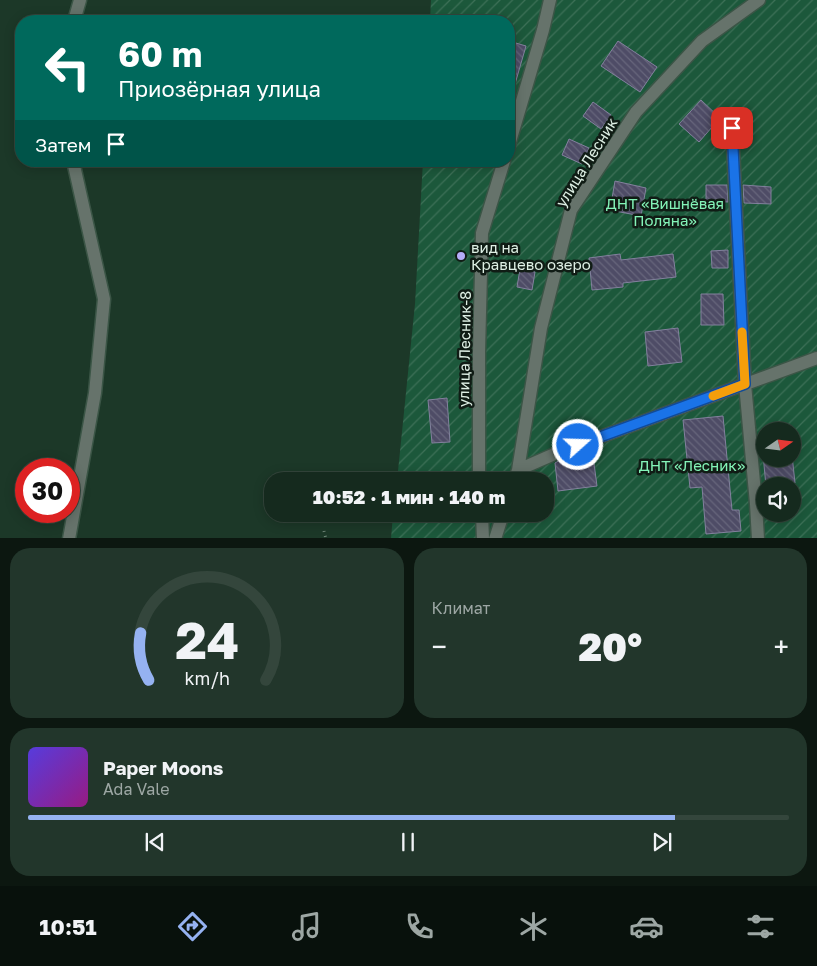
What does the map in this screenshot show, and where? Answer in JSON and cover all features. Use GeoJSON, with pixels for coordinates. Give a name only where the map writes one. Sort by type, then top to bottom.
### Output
{"type":"FeatureCollection","features":[{"type":"Feature","properties":{"kind":"street"},"geometry":{"type":"LineString","coordinates":[[76,15],[80,0]]}},
{"type":"Feature","properties":{"kind":"street"},"geometry":{"type":"LineString","coordinates":[[515,125],[550,0]]}},
{"type":"Feature","properties":{"kind":"street","name":"улица Лесник"},"geometry":{"type":"LineString","coordinates":[[517,472],[541,328],[572,210],[636,112],[702,41],[759,0]]}},
{"type":"Feature","properties":{"kind":"street"},"geometry":{"type":"LineString","coordinates":[[732,128],[745,384],[758,538]]}},
{"type":"Feature","properties":{"kind":"street"},"geometry":{"type":"LineString","coordinates":[[69,538],[95,393],[104,299],[74,167]]}},
{"type":"Feature","properties":{"kind":"street","name":"улица Лесник-8"},"geometry":{"type":"LineString","coordinates":[[479,472],[479,352],[482,233],[502,167]]}},
{"type":"Feature","properties":{"kind":"street"},"geometry":{"type":"LineString","coordinates":[[523,472],[559,452],[817,358]]}},
{"type":"Feature","properties":{"kind":"street"},"geometry":{"type":"LineString","coordinates":[[482,522],[483,538]]}},
{"type":"Feature","properties":{"kind":"street"},"geometry":{"type":"LineString","coordinates":[[495,538],[501,522]]}},
{"type":"Feature","properties":{"kind":"path"},"geometry":{"type":"LineString","coordinates":[[324,531],[326,538]]}},
{"type":"Feature","properties":{"kind":"green space"},"geometry":{"type":"Polygon","coordinates":[[[431,0],[817,0],[817,538],[391,538],[392,522],[554,522],[554,472],[398,472],[415,304],[423,167],[515,167],[515,15],[430,15],[431,0]]]}},
{"type":"Feature","properties":{"kind":"building"},"geometry":{"type":"Polygon","coordinates":[[[618,41],[657,67],[640,92],[601,66],[618,41]]]}},
{"type":"Feature","properties":{"kind":"building"},"geometry":{"type":"Polygon","coordinates":[[[515,43],[526,46],[515,84],[515,43]]]}},
{"type":"Feature","properties":{"kind":"building"},"geometry":{"type":"Polygon","coordinates":[[[701,100],[720,118],[699,142],[679,124],[701,100]]]}},
{"type":"Feature","properties":{"kind":"building"},"geometry":{"type":"Polygon","coordinates":[[[593,102],[611,115],[601,129],[583,116],[593,102]]]}},
{"type":"Feature","properties":{"kind":"building"},"geometry":{"type":"Polygon","coordinates":[[[569,139],[589,148],[582,164],[562,155],[569,139]]]}},
{"type":"Feature","properties":{"kind":"building"},"geometry":{"type":"Polygon","coordinates":[[[615,181],[646,188],[641,216],[610,210],[615,181]]]}},
{"type":"Feature","properties":{"kind":"building"},"geometry":{"type":"Polygon","coordinates":[[[706,185],[727,185],[728,202],[706,201],[706,185]]]}},
{"type":"Feature","properties":{"kind":"building"},"geometry":{"type":"Polygon","coordinates":[[[743,185],[771,187],[771,204],[744,203],[743,185]]]}},
{"type":"Feature","properties":{"kind":"building"},"geometry":{"type":"Polygon","coordinates":[[[728,250],[728,268],[712,268],[711,251],[728,250]]]}},
{"type":"Feature","properties":{"kind":"building"},"geometry":{"type":"Polygon","coordinates":[[[620,254],[621,260],[673,254],[676,277],[623,283],[623,287],[592,290],[589,258],[620,254]]]}},
{"type":"Feature","properties":{"kind":"building"},"geometry":{"type":"Polygon","coordinates":[[[520,269],[535,272],[532,290],[517,287],[520,269]]]}},
{"type":"Feature","properties":{"kind":"building"},"geometry":{"type":"Polygon","coordinates":[[[701,294],[723,294],[724,325],[701,325],[701,294]]]}},
{"type":"Feature","properties":{"kind":"building"},"geometry":{"type":"Polygon","coordinates":[[[678,328],[682,362],[648,366],[645,332],[678,328]]]}},
{"type":"Feature","properties":{"kind":"building"},"geometry":{"type":"Polygon","coordinates":[[[447,398],[450,442],[432,443],[428,400],[447,398]]]}},
{"type":"Feature","properties":{"kind":"building"},"geometry":{"type":"Polygon","coordinates":[[[723,416],[732,510],[739,510],[741,531],[706,534],[702,487],[690,488],[683,420],[723,416]]]}},
{"type":"Feature","properties":{"kind":"building"},"geometry":{"type":"Polygon","coordinates":[[[593,456],[597,486],[558,491],[555,463],[560,460],[593,456]]]}},
{"type":"Feature","properties":{"kind":"building"},"geometry":{"type":"Polygon","coordinates":[[[764,468],[793,468],[794,477],[765,477],[764,468]]]}},
{"type":"Feature","properties":{"kind":"slow traffic"},"geometry":{"type":"LineString","coordinates":[[713,396],[745,384],[742,332]]}},
{"type":"Feature","properties":{"kind":"place","name":"вид на Кравцево озеро"},"geometry":{"type":"Point","coordinates":[461,256]}},
{"type":"Feature","properties":{"kind":"route"},"geometry":{"type":"LineString","coordinates":[[578,445],[745,384],[732,128]]}},
{"type":"Feature","properties":{"kind":"park label","name":"ДНТ «Вишнёвая Поляна»"},"geometry":{"type":"Point","coordinates":[665,212]}},
{"type":"Feature","properties":{"kind":"park label","name":"ДНТ «Лесник»"},"geometry":{"type":"Point","coordinates":[692,465]}}]}
